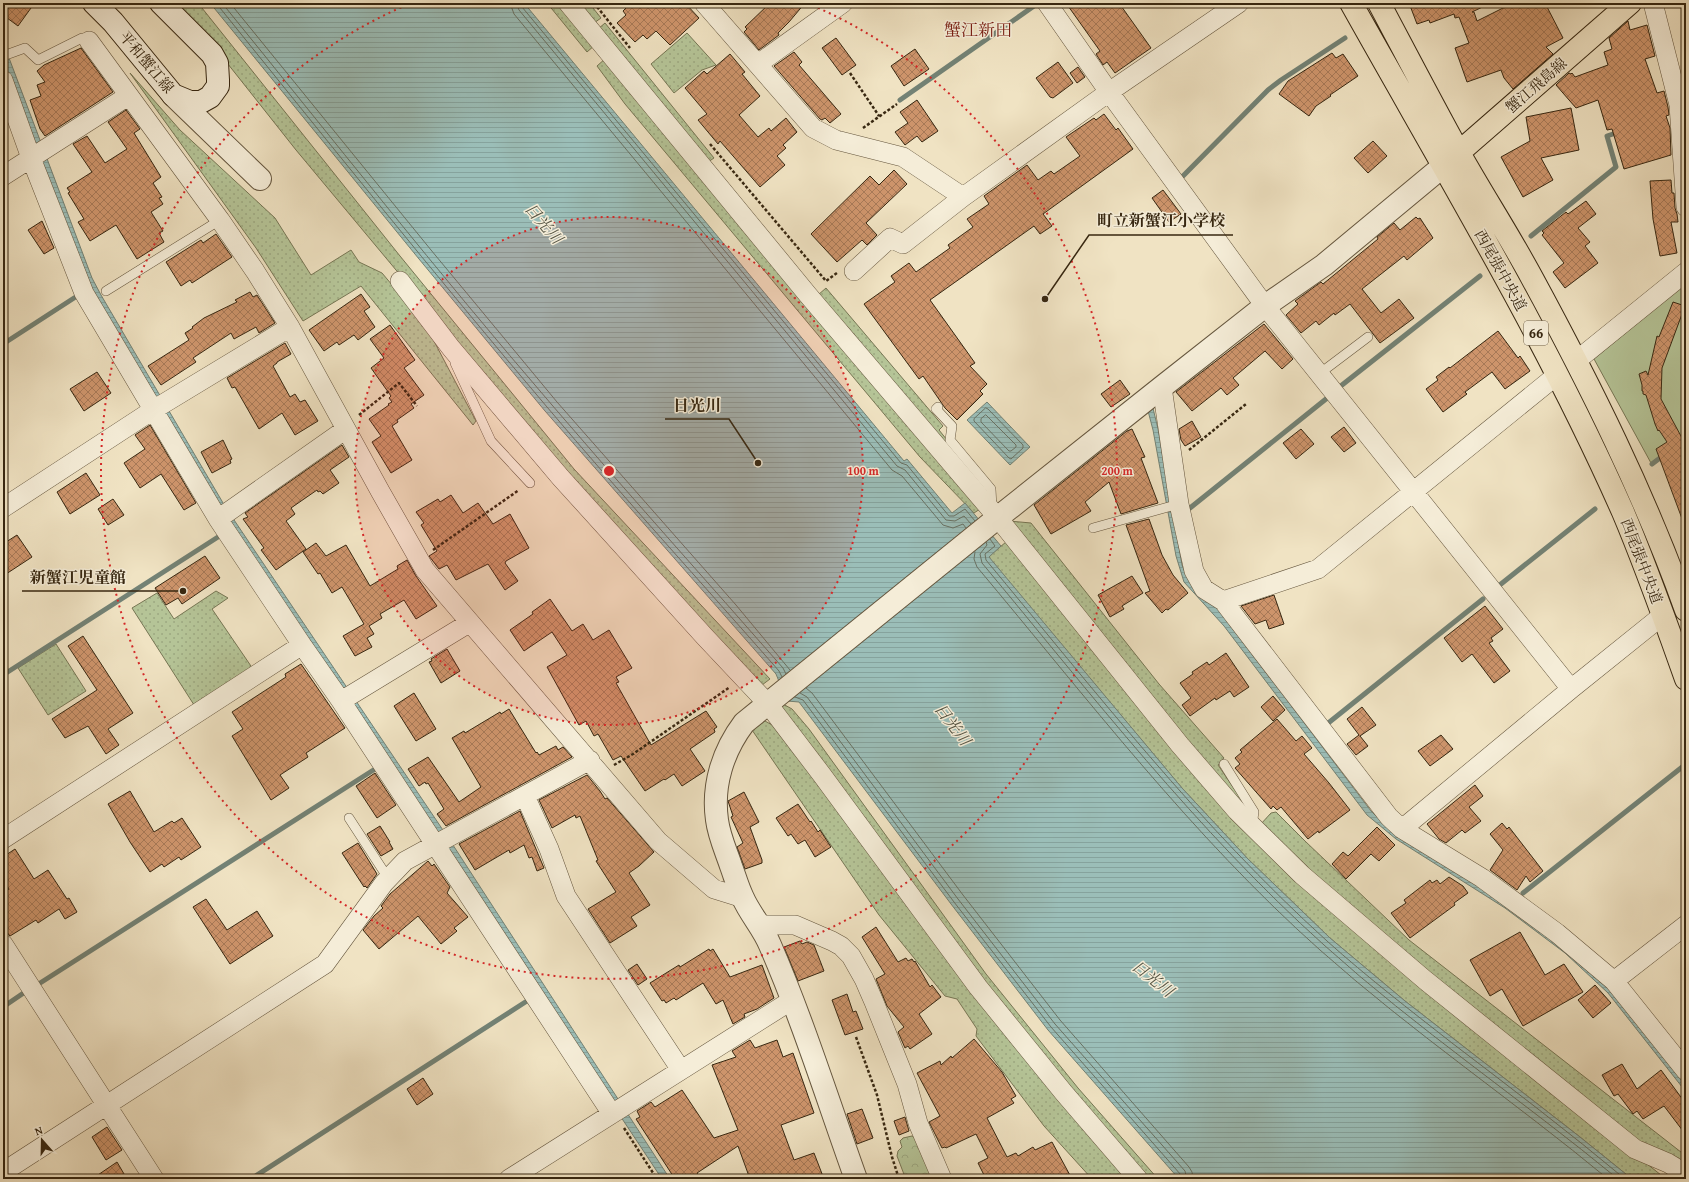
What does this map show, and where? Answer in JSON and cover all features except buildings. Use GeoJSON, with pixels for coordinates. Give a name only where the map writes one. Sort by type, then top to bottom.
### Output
{"type":"FeatureCollection","features":[{"type":"Feature","properties":{"kind":"main road","name":"西尾張中央道"},"geometry":{"type":"LineString","coordinates":[[1351,3],[1442,167],[1511,285],[1557,375],[1623,513],[1663,615],[1686,679]]}},
{"type":"Feature","properties":{"kind":"main road","name":"西尾張中央道"},"geometry":{"type":"LineString","coordinates":[[1379,3],[1458,152],[1531,276],[1576,361],[1617,444],[1647,510],[1686,610]]}},
{"type":"Feature","properties":{"kind":"main road","name":"蟹江飛島線"},"geometry":{"type":"LineString","coordinates":[[1442,167],[1630,3]]}},
{"type":"Feature","properties":{"kind":"street","name":"平和蟹江線"},"geometry":{"type":"LineString","coordinates":[[94,3],[113,22],[173,95],[190,102],[201,102],[210,97],[218,86],[217,63],[212,54],[161,3]]}},
{"type":"Feature","properties":{"kind":"street"},"geometry":{"type":"LineString","coordinates":[[568,3],[1180,745],[1237,811],[1302,875],[1419,975],[1548,1080],[1635,1149],[1668,1163],[1686,1174]]}},
{"type":"Feature","properties":{"kind":"street"},"geometry":{"type":"LineString","coordinates":[[704,3],[813,128],[836,140],[903,158],[963,197]]}},
{"type":"Feature","properties":{"kind":"street"},"geometry":{"type":"LineString","coordinates":[[758,64],[843,3]]}},
{"type":"Feature","properties":{"kind":"street"},"geometry":{"type":"LineString","coordinates":[[1046,3],[1265,306],[1571,689]]}},
{"type":"Feature","properties":{"kind":"street"},"geometry":{"type":"LineString","coordinates":[[854,271],[890,238],[903,244],[963,197],[1109,92],[1239,3]]}},
{"type":"Feature","properties":{"kind":"street"},"geometry":{"type":"LineString","coordinates":[[1654,3],[1679,105],[1686,207]]}},
{"type":"Feature","properties":{"kind":"street"},"geometry":{"type":"LineString","coordinates":[[89,41],[220,220],[255,271],[290,327],[425,570],[658,841],[714,889],[743,898]]}},
{"type":"Feature","properties":{"kind":"street"},"geometry":{"type":"LineString","coordinates":[[3,80],[37,154],[84,293],[158,407],[302,645],[346,698],[441,840],[617,1110]]}},
{"type":"Feature","properties":{"kind":"street"},"geometry":{"type":"LineString","coordinates":[[173,95],[260,179]]}},
{"type":"Feature","properties":{"kind":"street"},"geometry":{"type":"LineString","coordinates":[[3,176],[128,96]]}},
{"type":"Feature","properties":{"kind":"street"},"geometry":{"type":"LineString","coordinates":[[856,1179],[792,1000],[769,944],[743,898],[721,837],[717,820],[716,804],[718,781],[724,758],[732,740],[744,723],[993,517],[1265,306],[1324,265],[1442,167]]}},
{"type":"Feature","properties":{"kind":"street"},"geometry":{"type":"LineString","coordinates":[[1576,361],[1686,272]]}},
{"type":"Feature","properties":{"kind":"street"},"geometry":{"type":"LineString","coordinates":[[400,281],[451,348],[561,478],[705,637],[770,702],[978,987],[1064,1093],[1138,1179]]}},
{"type":"Feature","properties":{"kind":"street"},"geometry":{"type":"LineString","coordinates":[[3,508],[158,407],[290,327]]}},
{"type":"Feature","properties":{"kind":"street"},"geometry":{"type":"LineString","coordinates":[[1223,602],[1318,569],[1557,375]]}},
{"type":"Feature","properties":{"kind":"street"},"geometry":{"type":"LineString","coordinates":[[1162,387],[1174,463],[1174,506],[1194,571],[1204,589],[1223,602],[1389,818],[1402,829],[1482,878],[1557,933],[1614,981],[1686,1071]]}},
{"type":"Feature","properties":{"kind":"street"},"geometry":{"type":"LineString","coordinates":[[223,515],[345,428]]}},
{"type":"Feature","properties":{"kind":"street"},"geometry":{"type":"LineString","coordinates":[[1402,829],[1663,615]]}},
{"type":"Feature","properties":{"kind":"street"},"geometry":{"type":"LineString","coordinates":[[346,698],[469,623]]}},
{"type":"Feature","properties":{"kind":"street"},"geometry":{"type":"LineString","coordinates":[[3,839],[302,645]]}},
{"type":"Feature","properties":{"kind":"street"},"geometry":{"type":"LineString","coordinates":[[3,1172],[325,964],[388,878],[405,861],[441,840],[525,796],[595,767]]}},
{"type":"Feature","properties":{"kind":"street"},"geometry":{"type":"LineString","coordinates":[[525,796],[549,849],[566,896],[681,1070]]}},
{"type":"Feature","properties":{"kind":"street"},"geometry":{"type":"LineString","coordinates":[[759,926],[795,925],[832,941],[841,946],[851,956],[864,979],[874,1002],[907,1084],[918,1123],[942,1179]]}},
{"type":"Feature","properties":{"kind":"street"},"geometry":{"type":"LineString","coordinates":[[1614,981],[1686,925]]}},
{"type":"Feature","properties":{"kind":"street"},"geometry":{"type":"LineString","coordinates":[[3,944],[154,1179]]}},
{"type":"Feature","properties":{"kind":"street"},"geometry":{"type":"LineString","coordinates":[[509,1179],[792,1000]]}},
{"type":"Feature","properties":{"kind":"lane"},"geometry":{"type":"LineString","coordinates":[[7,54],[25,48],[38,60],[82,38],[89,41]]}},
{"type":"Feature","properties":{"kind":"lane"},"geometry":{"type":"LineString","coordinates":[[106,291],[220,220]]}},
{"type":"Feature","properties":{"kind":"lane"},"geometry":{"type":"LineString","coordinates":[[1319,374],[1368,337]]}},
{"type":"Feature","properties":{"kind":"lane"},"geometry":{"type":"LineString","coordinates":[[451,348],[455,362],[491,441],[530,483]]}},
{"type":"Feature","properties":{"kind":"lane"},"geometry":{"type":"LineString","coordinates":[[938,407],[936,409],[952,426],[950,440],[991,489],[993,517]]}},
{"type":"Feature","properties":{"kind":"lane"},"geometry":{"type":"LineString","coordinates":[[1093,528],[1174,506]]}},
{"type":"Feature","properties":{"kind":"lane"},"geometry":{"type":"LineString","coordinates":[[1224,764],[1254,812],[1252,825]]}},
{"type":"Feature","properties":{"kind":"lane"},"geometry":{"type":"LineString","coordinates":[[349,818],[388,878]]}},
{"type":"Feature","properties":{"kind":"path"},"geometry":{"type":"LineString","coordinates":[[594,3],[631,49]]}},
{"type":"Feature","properties":{"kind":"path"},"geometry":{"type":"LineString","coordinates":[[850,73],[880,116]]}},
{"type":"Feature","properties":{"kind":"path"},"geometry":{"type":"LineString","coordinates":[[844,142],[897,104]]}},
{"type":"Feature","properties":{"kind":"path"},"geometry":{"type":"LineString","coordinates":[[708,142],[826,281],[839,271],[842,274],[851,267],[854,271]]}},
{"type":"Feature","properties":{"kind":"path"},"geometry":{"type":"LineString","coordinates":[[345,428],[399,383],[417,406]]}},
{"type":"Feature","properties":{"kind":"path"},"geometry":{"type":"LineString","coordinates":[[1174,463],[1246,404]]}},
{"type":"Feature","properties":{"kind":"path"},"geometry":{"type":"LineString","coordinates":[[419,559],[530,483]]}},
{"type":"Feature","properties":{"kind":"path"},"geometry":{"type":"LineString","coordinates":[[595,767],[633,754],[721,694]]}},
{"type":"Feature","properties":{"kind":"path"},"geometry":{"type":"LineString","coordinates":[[856,1036],[877,1095],[899,1179]]}},
{"type":"Feature","properties":{"kind":"path"},"geometry":{"type":"LineString","coordinates":[[617,1110],[624,1128],[657,1179]]}},
{"type":"Feature","properties":{"kind":"green space"},"geometry":{"type":"Polygon","coordinates":[[[170,3],[198,3],[400,256],[574,469],[770,679],[762,685],[566,474],[296,150],[220,54],[170,3]]]}},
{"type":"Feature","properties":{"kind":"green space"},"geometry":{"type":"Polygon","coordinates":[[[547,3],[560,3],[595,45],[587,52],[547,3]]]}},
{"type":"Feature","properties":{"kind":"green space"},"geometry":{"type":"Polygon","coordinates":[[[577,3],[589,3],[601,18],[594,23],[577,3]]]}},
{"type":"Feature","properties":{"kind":"green space"},"geometry":{"type":"Polygon","coordinates":[[[605,23],[714,158],[708,162],[598,29],[605,23]]]}},
{"type":"Feature","properties":{"kind":"green space"},"geometry":{"type":"Polygon","coordinates":[[[687,33],[716,65],[702,70],[674,93],[651,64],[687,33]]]}},
{"type":"Feature","properties":{"kind":"green space"},"geometry":{"type":"Polygon","coordinates":[[[606,58],[980,509],[974,513],[920,457],[625,104],[597,66],[606,58]]]}},
{"type":"Feature","properties":{"kind":"green space"},"geometry":{"type":"Polygon","coordinates":[[[130,73],[180,130],[275,218],[311,275],[351,250],[359,262],[382,273],[425,324],[476,421],[473,425],[361,286],[303,321],[256,248],[130,73]]]}},
{"type":"Feature","properties":{"kind":"green space"},"geometry":{"type":"Polygon","coordinates":[[[1686,283],[1686,431],[1677,443],[1651,463],[1594,359],[1686,283]]]}},
{"type":"Feature","properties":{"kind":"green space"},"geometry":{"type":"Polygon","coordinates":[[[826,288],[943,426],[939,430],[984,486],[987,496],[847,326],[842,324],[818,295],[826,288]]]}},
{"type":"Feature","properties":{"kind":"green space"},"geometry":{"type":"Polygon","coordinates":[[[1009,521],[1031,523],[1159,684],[1224,758],[1218,765],[1250,812],[1248,815],[1009,521]]]}},
{"type":"Feature","properties":{"kind":"green space"},"geometry":{"type":"Polygon","coordinates":[[[1006,542],[1176,748],[1422,985],[1666,1179],[1632,1179],[1405,1001],[1330,938],[1248,859],[1182,788],[988,557],[1006,542]]]}},
{"type":"Feature","properties":{"kind":"green space"},"geometry":{"type":"Polygon","coordinates":[[[216,591],[228,598],[212,609],[253,669],[196,708],[132,608],[157,593],[174,619],[216,591]]]}},
{"type":"Feature","properties":{"kind":"green space"},"geometry":{"type":"Polygon","coordinates":[[[56,644],[86,691],[48,715],[18,668],[56,644]]]}},
{"type":"Feature","properties":{"kind":"green space"},"geometry":{"type":"Polygon","coordinates":[[[783,704],[792,709],[809,729],[986,974],[1078,1088],[1158,1179],[1144,1179],[982,985],[781,706],[783,704]]]}},
{"type":"Feature","properties":{"kind":"green space"},"geometry":{"type":"Polygon","coordinates":[[[765,721],[781,730],[1133,1179],[1092,1179],[1044,1126],[976,1036],[977,1029],[957,999],[945,996],[879,915],[752,730],[765,721]]]}},
{"type":"Feature","properties":{"kind":"green space"},"geometry":{"type":"Polygon","coordinates":[[[1276,812],[1409,940],[1686,1156],[1686,1168],[1644,1147],[1428,977],[1260,825],[1271,813],[1276,812]]]}},
{"type":"Feature","properties":{"kind":"green space"},"geometry":{"type":"Polygon","coordinates":[[[912,1136],[916,1138],[931,1173],[929,1177],[924,1179],[907,1179],[897,1156],[898,1151],[902,1147],[900,1141],[903,1138],[912,1136]]]}},
{"type":"Feature","properties":{"kind":"water"},"geometry":{"type":"Polygon","coordinates":[[[210,3],[524,3],[904,461],[907,459],[952,513],[965,503],[1001,546],[989,557],[1182,788],[1248,859],[1330,938],[1405,1001],[1632,1179],[1179,1179],[1048,1030],[799,702],[787,701],[776,674],[545,411],[210,3]]]}},
{"type":"Feature","properties":{"kind":"water"},"geometry":{"type":"Polygon","coordinates":[[[3,42],[92,278],[101,295],[226,508],[451,842],[670,1179],[662,1179],[226,521],[82,274],[3,60],[3,42]]]}},
{"type":"Feature","properties":{"kind":"water"},"geometry":{"type":"Polygon","coordinates":[[[987,402],[1030,447],[1010,465],[967,420],[987,402]]]}},
{"type":"Feature","properties":{"kind":"water"},"geometry":{"type":"Polygon","coordinates":[[[1152,404],[1158,429],[1182,565],[1192,585],[1200,594],[1217,608],[1371,811],[1386,826],[1508,903],[1610,990],[1686,1086],[1686,1092],[1608,993],[1565,953],[1505,908],[1396,839],[1367,815],[1224,626],[1184,582],[1176,556],[1153,430],[1147,407],[1152,404]]]}},
{"type":"Feature","properties":{"kind":"waterway"},"geometry":{"type":"LineString","coordinates":[[900,100],[1034,6]]}},
{"type":"Feature","properties":{"kind":"waterway"},"geometry":{"type":"LineString","coordinates":[[1183,176],[1268,90],[1345,38]]}},
{"type":"Feature","properties":{"kind":"waterway"},"geometry":{"type":"LineString","coordinates":[[1531,236],[1616,167],[1607,136],[1619,132]]}},
{"type":"Feature","properties":{"kind":"waterway"},"geometry":{"type":"LineString","coordinates":[[1342,385],[1480,276]]}},
{"type":"Feature","properties":{"kind":"waterway"},"geometry":{"type":"LineString","coordinates":[[3,344],[74,298]]}},
{"type":"Feature","properties":{"kind":"waterway"},"geometry":{"type":"LineString","coordinates":[[1190,508],[1326,399]]}},
{"type":"Feature","properties":{"kind":"waterway"},"geometry":{"type":"LineString","coordinates":[[1652,464],[1664,455]]}},
{"type":"Feature","properties":{"kind":"waterway"},"geometry":{"type":"LineString","coordinates":[[1501,584],[1595,509]]}},
{"type":"Feature","properties":{"kind":"waterway"},"geometry":{"type":"LineString","coordinates":[[3,675],[218,537]]}},
{"type":"Feature","properties":{"kind":"waterway"},"geometry":{"type":"LineString","coordinates":[[1327,724],[1483,599]]}},
{"type":"Feature","properties":{"kind":"waterway"},"geometry":{"type":"LineString","coordinates":[[1523,893],[1686,764]]}},
{"type":"Feature","properties":{"kind":"waterway"},"geometry":{"type":"LineString","coordinates":[[37,985],[375,769]]}},
{"type":"Feature","properties":{"kind":"waterway"},"geometry":{"type":"LineString","coordinates":[[3,1007],[25,992]]}},
{"type":"Feature","properties":{"kind":"waterway"},"geometry":{"type":"LineString","coordinates":[[251,1179],[530,999]]}},
{"type":"Feature","properties":{"kind":"place","name":"町立新蟹江小学校"},"geometry":{"type":"Point","coordinates":[1045,299]}},
{"type":"Feature","properties":{"kind":"place","name":"日光川"},"geometry":{"type":"Point","coordinates":[758,463]}},
{"type":"Feature","properties":{"kind":"place","name":"新蟹江児童館"},"geometry":{"type":"Point","coordinates":[183,591]}},
{"type":"Feature","properties":{"kind":"district","name":"蟹江新田"},"geometry":{"type":"Point","coordinates":[978,29]}}]}
